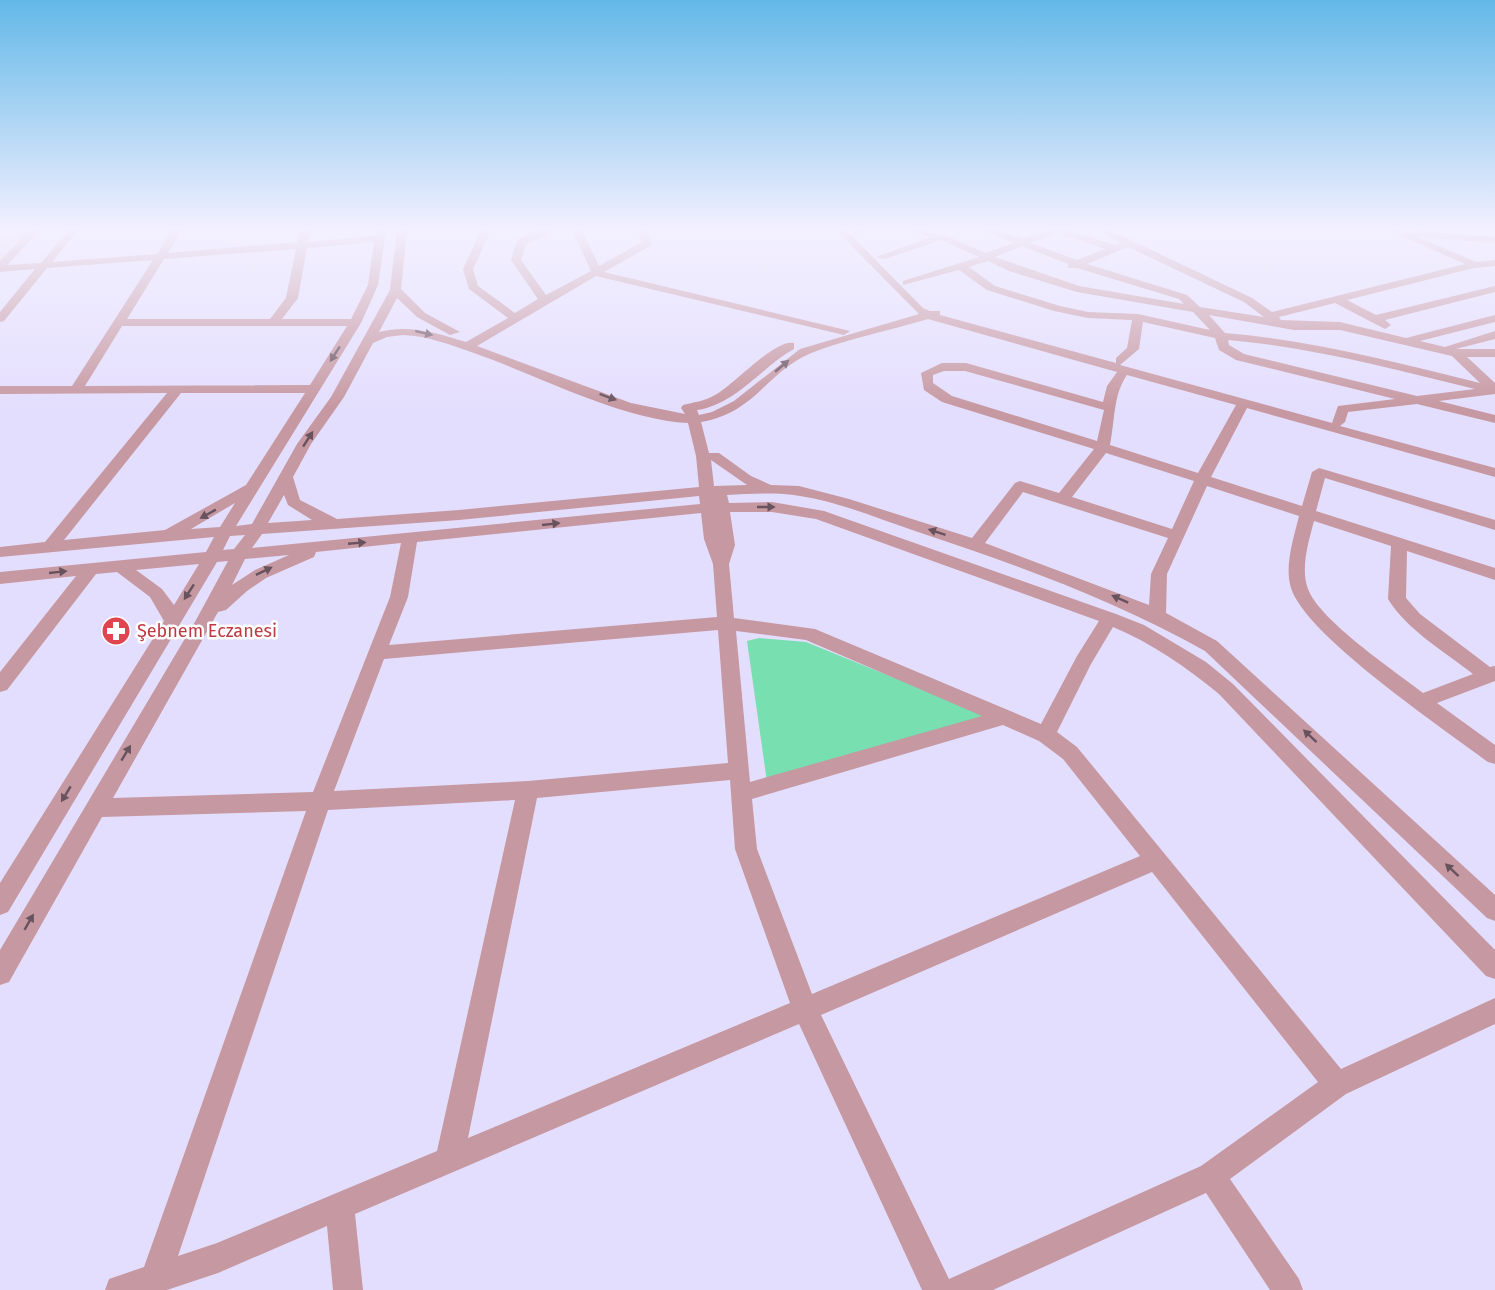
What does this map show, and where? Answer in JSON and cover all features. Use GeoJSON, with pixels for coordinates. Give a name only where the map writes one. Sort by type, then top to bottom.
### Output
{"type":"FeatureCollection","features":[{"type":"Feature","properties":{"kind":"street"},"geometry":{"type":"LineString","coordinates":[[0,319],[23,290]]}},
{"type":"Feature","properties":{"kind":"street"},"geometry":{"type":"LineString","coordinates":[[76,388],[139,290]]}},
{"type":"Feature","properties":{"kind":"street"},"geometry":{"type":"LineString","coordinates":[[274,321],[292,298],[293,290]]}},
{"type":"Feature","properties":{"kind":"street"},"geometry":{"type":"LineString","coordinates":[[0,904],[213,555],[252,486],[356,323],[371,290]]}},
{"type":"Feature","properties":{"kind":"street"},"geometry":{"type":"LineString","coordinates":[[394,290],[421,315],[436,325],[644,398],[698,413],[722,398],[782,350],[919,310],[1495,466]]}},
{"type":"Feature","properties":{"kind":"street"},"geometry":{"type":"LineString","coordinates":[[0,973],[204,622],[240,553],[258,528],[368,341],[394,290]]}},
{"type":"Feature","properties":{"kind":"street"},"geometry":{"type":"LineString","coordinates":[[478,290],[517,320]]}},
{"type":"Feature","properties":{"kind":"street"},"geometry":{"type":"LineString","coordinates":[[537,290],[545,301]]}},
{"type":"Feature","properties":{"kind":"street"},"geometry":{"type":"LineString","coordinates":[[467,346],[482,340],[565,290]]}},
{"type":"Feature","properties":{"kind":"street"},"geometry":{"type":"LineString","coordinates":[[670,290],[844,331]]}},
{"type":"Feature","properties":{"kind":"street"},"geometry":{"type":"LineString","coordinates":[[900,290],[919,310]]}},
{"type":"Feature","properties":{"kind":"street"},"geometry":{"type":"LineString","coordinates":[[914,290],[936,313]]}},
{"type":"Feature","properties":{"kind":"street"},"geometry":{"type":"LineString","coordinates":[[997,290],[1014,297],[1088,315],[1138,317],[1221,336],[1280,341],[1448,377],[1495,390]]}},
{"type":"Feature","properties":{"kind":"street"},"geometry":{"type":"LineString","coordinates":[[1084,290],[1199,310],[1358,329],[1456,353],[1495,353]]}},
{"type":"Feature","properties":{"kind":"street"},"geometry":{"type":"LineString","coordinates":[[1162,290],[1177,295],[1199,310],[1221,336],[1223,347],[1240,357],[1495,419]]}},
{"type":"Feature","properties":{"kind":"street"},"geometry":{"type":"LineString","coordinates":[[1227,290],[1248,300],[1274,320]]}},
{"type":"Feature","properties":{"kind":"street"},"geometry":{"type":"LineString","coordinates":[[1274,320],[1336,299],[1372,290]]}},
{"type":"Feature","properties":{"kind":"street"},"geometry":{"type":"LineString","coordinates":[[1358,329],[1491,290]]}},
{"type":"Feature","properties":{"kind":"street"},"geometry":{"type":"LineString","coordinates":[[1336,299],[1379,322],[1404,341]]}},
{"type":"Feature","properties":{"kind":"street"},"geometry":{"type":"LineString","coordinates":[[368,341],[383,332],[407,330],[467,346],[651,413],[698,413],[733,407],[789,360],[804,352],[936,313]]}},
{"type":"Feature","properties":{"kind":"street"},"geometry":{"type":"LineString","coordinates":[[1062,499],[1103,447],[1111,408],[1109,398],[1123,365],[1133,349],[1138,317]]}},
{"type":"Feature","properties":{"kind":"street"},"geometry":{"type":"LineString","coordinates":[[1413,398],[1406,368],[1397,352],[1404,341],[1495,318]]}},
{"type":"Feature","properties":{"kind":"street"},"geometry":{"type":"LineString","coordinates":[[118,322],[356,323]]}},
{"type":"Feature","properties":{"kind":"street"},"geometry":{"type":"LineString","coordinates":[[1437,349],[1495,335]]}},
{"type":"Feature","properties":{"kind":"street"},"geometry":{"type":"LineString","coordinates":[[1437,349],[1448,377]]}},
{"type":"Feature","properties":{"kind":"street"},"geometry":{"type":"LineString","coordinates":[[1456,353],[1495,390]]}},
{"type":"Feature","properties":{"kind":"street"},"geometry":{"type":"LineString","coordinates":[[1123,365],[1243,404],[1495,473]]}},
{"type":"Feature","properties":{"kind":"street"},"geometry":{"type":"LineString","coordinates":[[1111,408],[966,367],[942,367],[927,374],[927,387],[947,399],[1495,574]]}},
{"type":"Feature","properties":{"kind":"street"},"geometry":{"type":"LineString","coordinates":[[50,548],[178,388]]}},
{"type":"Feature","properties":{"kind":"street"},"geometry":{"type":"LineString","coordinates":[[0,390],[312,389]]}},
{"type":"Feature","properties":{"kind":"street"},"geometry":{"type":"LineString","coordinates":[[1338,422],[1342,409],[1413,398],[1495,390]]}},
{"type":"Feature","properties":{"kind":"street"},"geometry":{"type":"LineString","coordinates":[[1158,616],[1159,574],[1202,480],[1243,404]]}},
{"type":"Feature","properties":{"kind":"street"},"geometry":{"type":"LineString","coordinates":[[698,413],[709,459],[713,499],[711,544],[721,564],[746,849],[805,1009],[938,1290]]}},
{"type":"Feature","properties":{"kind":"street"},"geometry":{"type":"LineString","coordinates":[[709,459],[771,490]]}},
{"type":"Feature","properties":{"kind":"street"},"geometry":{"type":"LineString","coordinates":[[673,495],[696,477],[709,459]]}},
{"type":"Feature","properties":{"kind":"street"},"geometry":{"type":"LineString","coordinates":[[1495,525],[1319,472],[1297,572],[1300,591],[1316,616],[1347,644],[1495,756]]}},
{"type":"Feature","properties":{"kind":"street"},"geometry":{"type":"LineString","coordinates":[[287,477],[293,502],[310,514],[335,523]]}},
{"type":"Feature","properties":{"kind":"street"},"geometry":{"type":"LineString","coordinates":[[160,536],[197,520],[252,486]]}},
{"type":"Feature","properties":{"kind":"street"},"geometry":{"type":"LineString","coordinates":[[975,545],[1020,486],[1175,535]]}},
{"type":"Feature","properties":{"kind":"street"},"geometry":{"type":"LineString","coordinates":[[0,578],[213,555],[410,539],[771,490],[799,491],[844,502],[975,545],[1111,596],[1158,616],[1212,646],[1495,910]]}},
{"type":"Feature","properties":{"kind":"street"},"geometry":{"type":"LineString","coordinates":[[0,552],[160,536],[459,515],[673,495],[819,514],[991,573],[1110,618],[1138,630],[1199,667],[1226,689],[1495,967]]}},
{"type":"Feature","properties":{"kind":"street"},"geometry":{"type":"LineString","coordinates":[[155,1280],[320,801],[399,597],[410,539]]}},
{"type":"Feature","properties":{"kind":"street"},"geometry":{"type":"LineString","coordinates":[[1399,543],[1397,599],[1414,618],[1491,674]]}},
{"type":"Feature","properties":{"kind":"street"},"geometry":{"type":"LineString","coordinates":[[204,622],[240,584],[266,570],[325,546]]}},
{"type":"Feature","properties":{"kind":"street"},"geometry":{"type":"LineString","coordinates":[[120,566],[155,589],[165,599],[172,620]]}},
{"type":"Feature","properties":{"kind":"street"},"geometry":{"type":"LineString","coordinates":[[0,685],[91,569]]}},
{"type":"Feature","properties":{"kind":"street"},"geometry":{"type":"LineString","coordinates":[[1046,735],[1083,661],[1110,618]]}},
{"type":"Feature","properties":{"kind":"street"},"geometry":{"type":"LineString","coordinates":[[377,653],[725,623],[809,634],[1046,735],[1070,753],[1154,861],[1337,1085]]}},
{"type":"Feature","properties":{"kind":"street"},"geometry":{"type":"LineString","coordinates":[[1423,701],[1491,674]]}},
{"type":"Feature","properties":{"kind":"street"},"geometry":{"type":"LineString","coordinates":[[94,808],[320,801],[739,782],[1005,717]]}},
{"type":"Feature","properties":{"kind":"street"},"geometry":{"type":"LineString","coordinates":[[449,1160],[528,790]]}},
{"type":"Feature","properties":{"kind":"street"},"geometry":{"type":"LineString","coordinates":[[120,1290],[218,1258],[1154,861]]}},
{"type":"Feature","properties":{"kind":"street"},"geometry":{"type":"LineString","coordinates":[[958,1290],[1211,1176],[1337,1085],[1495,1011]]}},
{"type":"Feature","properties":{"kind":"street"},"geometry":{"type":"LineString","coordinates":[[1211,1176],[1288,1290]]}},
{"type":"Feature","properties":{"kind":"street"},"geometry":{"type":"LineString","coordinates":[[340,1206],[348,1290]]}},
{"type":"Feature","properties":{"kind":"green space"},"geometry":{"type":"Polygon","coordinates":[[[759,638],[806,642],[988,716],[767,782],[747,641],[759,638]]]}},
{"type":"Feature","properties":{"kind":"place","name":"Şebnem Eczanesi"},"geometry":{"type":"Point","coordinates":[116,631]}}]}
